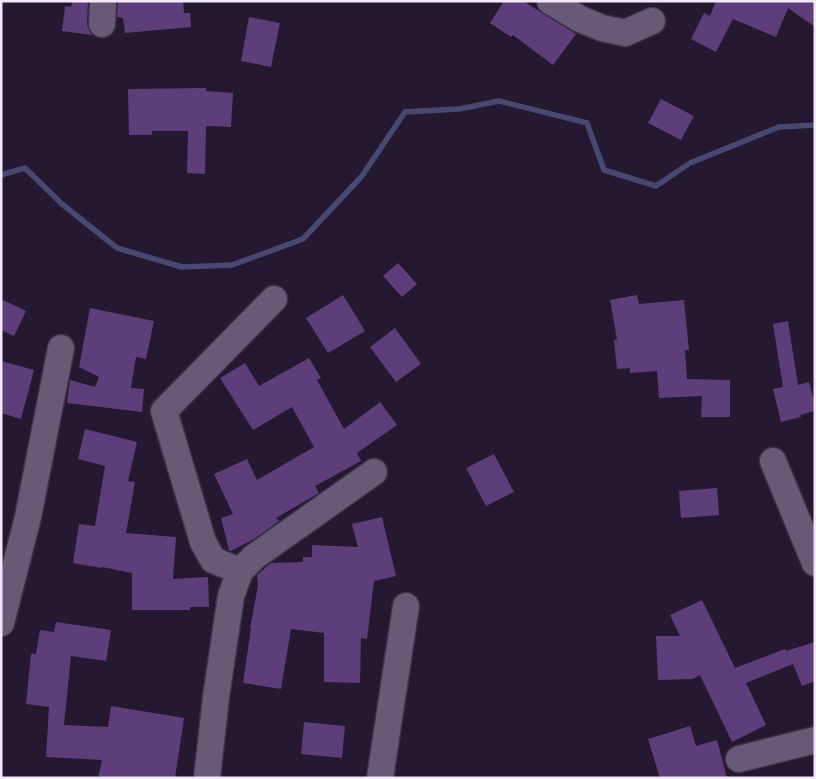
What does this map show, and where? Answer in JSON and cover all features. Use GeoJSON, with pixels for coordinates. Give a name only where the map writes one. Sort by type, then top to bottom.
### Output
{"type":"FeatureCollection","features":[{"type":"Feature","properties":{"kind":"street"},"geometry":{"type":"LineString","coordinates":[[550,1],[580,19],[602,28],[625,33],[652,20]]}},
{"type":"Feature","properties":{"kind":"street"},"geometry":{"type":"LineString","coordinates":[[240,572],[213,560],[203,542],[164,411],[274,299]]}},
{"type":"Feature","properties":{"kind":"street"},"geometry":{"type":"LineString","coordinates":[[1,623],[28,517],[61,348]]}},
{"type":"Feature","properties":{"kind":"street"},"geometry":{"type":"LineString","coordinates":[[773,460],[815,563]]}},
{"type":"Feature","properties":{"kind":"street"},"geometry":{"type":"LineString","coordinates":[[206,778],[216,697],[232,596],[240,572],[254,557],[374,472]]}},
{"type":"Feature","properties":{"kind":"street"},"geometry":{"type":"LineString","coordinates":[[380,778],[406,606]]}},
{"type":"Feature","properties":{"kind":"street"},"geometry":{"type":"LineString","coordinates":[[739,759],[815,740]]}},
{"type":"Feature","properties":{"kind":"building"},"geometry":{"type":"Polygon","coordinates":[[[73,1],[88,1],[87,24],[92,35],[62,31],[65,6],[71,7],[73,1]]]}},
{"type":"Feature","properties":{"kind":"building"},"geometry":{"type":"Polygon","coordinates":[[[118,1],[183,1],[184,13],[190,13],[191,27],[125,33],[123,18],[117,17],[118,1]]]}},
{"type":"Feature","properties":{"kind":"building"},"geometry":{"type":"Polygon","coordinates":[[[504,1],[523,1],[576,34],[553,65],[513,35],[511,37],[490,23],[504,1]]]}},
{"type":"Feature","properties":{"kind":"building"},"geometry":{"type":"Polygon","coordinates":[[[716,1],[815,1],[815,27],[788,8],[776,37],[733,19],[716,52],[691,39],[704,13],[710,16],[716,1]]]}},
{"type":"Feature","properties":{"kind":"building"},"geometry":{"type":"Polygon","coordinates":[[[249,17],[280,23],[271,67],[241,61],[249,17]]]}},
{"type":"Feature","properties":{"kind":"building"},"geometry":{"type":"Polygon","coordinates":[[[206,88],[206,91],[233,93],[231,127],[206,127],[205,174],[187,173],[188,131],[152,131],[152,135],[129,135],[128,89],[206,88]]]}},
{"type":"Feature","properties":{"kind":"building"},"geometry":{"type":"Polygon","coordinates":[[[661,99],[694,116],[681,140],[648,123],[661,99]]]}},
{"type":"Feature","properties":{"kind":"building"},"geometry":{"type":"Polygon","coordinates":[[[398,263],[417,284],[402,297],[383,276],[398,263]]]}},
{"type":"Feature","properties":{"kind":"building"},"geometry":{"type":"Polygon","coordinates":[[[343,295],[365,331],[328,353],[306,318],[343,295]]]}},
{"type":"Feature","properties":{"kind":"building"},"geometry":{"type":"Polygon","coordinates":[[[637,295],[639,304],[684,300],[689,350],[685,350],[687,379],[730,380],[730,417],[701,417],[702,396],[659,398],[657,371],[630,373],[630,368],[617,369],[614,340],[617,339],[610,300],[637,295]]]}},
{"type":"Feature","properties":{"kind":"building"},"geometry":{"type":"Polygon","coordinates":[[[1,299],[26,311],[14,336],[1,330],[1,299]]]}},
{"type":"Feature","properties":{"kind":"building"},"geometry":{"type":"Polygon","coordinates":[[[90,308],[154,321],[146,359],[136,357],[131,388],[144,389],[142,412],[67,403],[70,380],[95,387],[99,377],[79,367],[90,308]]]}},
{"type":"Feature","properties":{"kind":"building"},"geometry":{"type":"Polygon","coordinates":[[[788,321],[798,385],[809,382],[815,411],[781,422],[773,389],[783,387],[773,324],[788,321]]]}},
{"type":"Feature","properties":{"kind":"building"},"geometry":{"type":"Polygon","coordinates":[[[395,328],[421,364],[396,382],[370,347],[395,328]]]}},
{"type":"Feature","properties":{"kind":"building"},"geometry":{"type":"Polygon","coordinates":[[[309,358],[321,378],[317,380],[344,429],[380,402],[397,425],[357,453],[361,461],[315,486],[319,493],[276,518],[279,521],[254,539],[231,551],[229,550],[221,518],[233,514],[214,474],[247,459],[257,480],[314,447],[292,407],[253,430],[220,378],[245,363],[259,386],[309,358]]]}},
{"type":"Feature","properties":{"kind":"building"},"geometry":{"type":"Polygon","coordinates":[[[1,361],[34,370],[21,419],[1,413],[1,361]]]}},
{"type":"Feature","properties":{"kind":"building"},"geometry":{"type":"Polygon","coordinates":[[[85,429],[137,442],[128,481],[135,482],[126,533],[176,537],[173,579],[208,577],[209,607],[190,607],[190,610],[132,610],[132,573],[73,563],[79,524],[95,526],[105,466],[78,459],[85,429]]]}},
{"type":"Feature","properties":{"kind":"building"},"geometry":{"type":"Polygon","coordinates":[[[494,454],[514,492],[486,506],[466,468],[494,454]]]}},
{"type":"Feature","properties":{"kind":"building"},"geometry":{"type":"Polygon","coordinates":[[[717,488],[719,515],[681,518],[679,491],[717,488]]]}},
{"type":"Feature","properties":{"kind":"building"},"geometry":{"type":"Polygon","coordinates":[[[382,517],[396,576],[374,581],[367,639],[361,638],[360,683],[324,682],[324,633],[291,629],[281,689],[243,683],[258,586],[257,575],[271,563],[303,562],[303,557],[312,557],[312,545],[358,547],[352,524],[382,517]]]}},
{"type":"Feature","properties":{"kind":"building"},"geometry":{"type":"Polygon","coordinates":[[[702,600],[735,668],[785,649],[786,651],[815,642],[815,681],[802,686],[793,664],[746,683],[766,725],[732,742],[700,675],[693,679],[658,680],[656,636],[680,636],[670,615],[702,600]]]}},
{"type":"Feature","properties":{"kind":"building"},"geometry":{"type":"Polygon","coordinates":[[[56,622],[111,630],[106,661],[71,656],[64,725],[108,727],[111,706],[184,718],[175,778],[98,778],[102,760],[46,757],[49,707],[26,704],[31,654],[36,654],[40,630],[54,632],[56,622]]]}},
{"type":"Feature","properties":{"kind":"building"},"geometry":{"type":"Polygon","coordinates":[[[304,722],[345,726],[342,758],[301,754],[304,722]]]}},
{"type":"Feature","properties":{"kind":"building"},"geometry":{"type":"Polygon","coordinates":[[[690,726],[696,746],[717,740],[727,778],[660,778],[648,739],[690,726]]]}},
{"type":"Feature","properties":{"kind":"waterway"},"geometry":{"type":"LineString","coordinates":[[1,175],[25,168],[62,204],[117,248],[182,267],[232,265],[303,239],[362,176],[405,112],[459,109],[499,101],[587,123],[604,170],[656,186],[690,163],[779,127],[815,125]]}}]}
